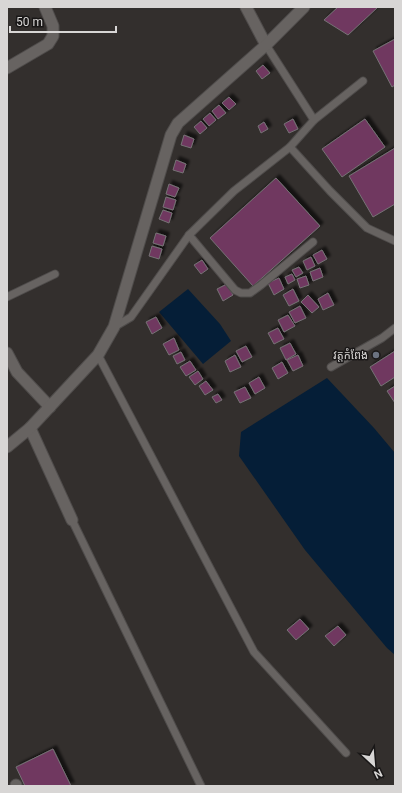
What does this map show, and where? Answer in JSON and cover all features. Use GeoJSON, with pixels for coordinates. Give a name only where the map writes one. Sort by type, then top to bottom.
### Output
{"type":"FeatureCollection","features":[{"type":"Feature","properties":{"kind":"street"},"geometry":{"type":"LineString","coordinates":[[7,68],[48,44],[54,36],[53,26],[45,7]]}},
{"type":"Feature","properties":{"kind":"street"},"geometry":{"type":"LineString","coordinates":[[246,7],[266,45]]}},
{"type":"Feature","properties":{"kind":"street"},"geometry":{"type":"LineString","coordinates":[[7,447],[30,428],[98,355],[114,327],[171,135],[178,123],[266,45],[304,7]]}},
{"type":"Feature","properties":{"kind":"street"},"geometry":{"type":"LineString","coordinates":[[7,353],[17,372],[50,407]]}},
{"type":"Feature","properties":{"kind":"street"},"geometry":{"type":"LineString","coordinates":[[30,428],[72,520]]}},
{"type":"Feature","properties":{"kind":"lane"},"geometry":{"type":"LineString","coordinates":[[266,45],[314,120]]}},
{"type":"Feature","properties":{"kind":"lane"},"geometry":{"type":"LineString","coordinates":[[114,327],[131,317],[189,235],[234,191],[290,147],[314,120],[364,81]]}},
{"type":"Feature","properties":{"kind":"lane"},"geometry":{"type":"LineString","coordinates":[[290,147],[330,191],[367,228],[395,241]]}},
{"type":"Feature","properties":{"kind":"lane"},"geometry":{"type":"LineString","coordinates":[[189,235],[235,290],[241,294],[250,293],[313,242]]}},
{"type":"Feature","properties":{"kind":"lane"},"geometry":{"type":"LineString","coordinates":[[7,297],[56,274]]}},
{"type":"Feature","properties":{"kind":"lane"},"geometry":{"type":"LineString","coordinates":[[331,367],[382,338],[395,328]]}},
{"type":"Feature","properties":{"kind":"lane"},"geometry":{"type":"LineString","coordinates":[[98,355],[254,652],[346,753]]}},
{"type":"Feature","properties":{"kind":"lane"},"geometry":{"type":"LineString","coordinates":[[72,520],[201,786]]}},
{"type":"Feature","properties":{"kind":"water"},"geometry":{"type":"Polygon","coordinates":[[[188,289],[220,324],[231,341],[203,364],[159,312],[188,289]]]}},
{"type":"Feature","properties":{"kind":"water"},"geometry":{"type":"Polygon","coordinates":[[[327,378],[374,428],[395,453],[395,655],[387,648],[305,550],[239,456],[241,432],[327,378]]]}},
{"type":"Feature","properties":{"kind":"building"},"geometry":{"type":"Polygon","coordinates":[[[338,7],[378,7],[348,35],[324,20],[338,7]]]}},
{"type":"Feature","properties":{"kind":"building"},"geometry":{"type":"Polygon","coordinates":[[[395,39],[395,85],[392,87],[373,51],[395,39]]]}},
{"type":"Feature","properties":{"kind":"building"},"geometry":{"type":"Polygon","coordinates":[[[263,65],[270,73],[262,79],[256,71],[263,65]]]}},
{"type":"Feature","properties":{"kind":"building"},"geometry":{"type":"Polygon","coordinates":[[[229,97],[236,104],[229,110],[222,103],[229,97]]]}},
{"type":"Feature","properties":{"kind":"building"},"geometry":{"type":"Polygon","coordinates":[[[219,105],[226,113],[218,119],[212,111],[219,105]]]}},
{"type":"Feature","properties":{"kind":"building"},"geometry":{"type":"Polygon","coordinates":[[[210,113],[216,120],[209,126],[203,119],[210,113]]]}},
{"type":"Feature","properties":{"kind":"building"},"geometry":{"type":"Polygon","coordinates":[[[293,119],[298,129],[289,133],[284,124],[293,119]]]}},
{"type":"Feature","properties":{"kind":"building"},"geometry":{"type":"Polygon","coordinates":[[[365,119],[385,147],[342,177],[322,149],[365,119]]]}},
{"type":"Feature","properties":{"kind":"building"},"geometry":{"type":"Polygon","coordinates":[[[201,121],[207,128],[200,134],[194,127],[201,121]]]}},
{"type":"Feature","properties":{"kind":"building"},"geometry":{"type":"Polygon","coordinates":[[[264,122],[268,129],[261,133],[258,126],[264,122]]]}},
{"type":"Feature","properties":{"kind":"building"},"geometry":{"type":"Polygon","coordinates":[[[184,135],[194,139],[191,148],[181,145],[184,135]]]}},
{"type":"Feature","properties":{"kind":"building"},"geometry":{"type":"Polygon","coordinates":[[[395,148],[395,204],[373,217],[349,176],[395,148]]]}},
{"type":"Feature","properties":{"kind":"building"},"geometry":{"type":"Polygon","coordinates":[[[176,160],[186,164],[183,173],[173,170],[176,160]]]}},
{"type":"Feature","properties":{"kind":"building"},"geometry":{"type":"Polygon","coordinates":[[[276,178],[320,226],[253,286],[210,238],[276,178]]]}},
{"type":"Feature","properties":{"kind":"building"},"geometry":{"type":"Polygon","coordinates":[[[169,184],[179,188],[175,197],[166,194],[169,184]]]}},
{"type":"Feature","properties":{"kind":"building"},"geometry":{"type":"Polygon","coordinates":[[[166,197],[176,200],[173,210],[163,207],[166,197]]]}},
{"type":"Feature","properties":{"kind":"building"},"geometry":{"type":"Polygon","coordinates":[[[163,210],[172,213],[169,223],[159,219],[163,210]]]}},
{"type":"Feature","properties":{"kind":"building"},"geometry":{"type":"Polygon","coordinates":[[[156,233],[166,236],[163,246],[153,243],[156,233]]]}},
{"type":"Feature","properties":{"kind":"building"},"geometry":{"type":"Polygon","coordinates":[[[152,246],[162,249],[159,259],[149,256],[152,246]]]}},
{"type":"Feature","properties":{"kind":"building"},"geometry":{"type":"Polygon","coordinates":[[[322,250],[327,259],[318,264],[313,255],[322,250]]]}},
{"type":"Feature","properties":{"kind":"building"},"geometry":{"type":"Polygon","coordinates":[[[311,257],[315,266],[307,270],[303,261],[311,257]]]}},
{"type":"Feature","properties":{"kind":"building"},"geometry":{"type":"Polygon","coordinates":[[[202,260],[208,269],[201,274],[194,265],[202,260]]]}},
{"type":"Feature","properties":{"kind":"building"},"geometry":{"type":"Polygon","coordinates":[[[299,267],[303,273],[296,277],[292,270],[299,267]]]}},
{"type":"Feature","properties":{"kind":"building"},"geometry":{"type":"Polygon","coordinates":[[[320,268],[323,277],[313,281],[310,272],[320,268]]]}},
{"type":"Feature","properties":{"kind":"building"},"geometry":{"type":"Polygon","coordinates":[[[292,274],[295,280],[288,284],[285,277],[292,274]]]}},
{"type":"Feature","properties":{"kind":"building"},"geometry":{"type":"Polygon","coordinates":[[[306,276],[309,285],[300,288],[297,279],[306,276]]]}},
{"type":"Feature","properties":{"kind":"building"},"geometry":{"type":"Polygon","coordinates":[[[279,278],[284,289],[274,295],[268,283],[279,278]]]}},
{"type":"Feature","properties":{"kind":"building"},"geometry":{"type":"Polygon","coordinates":[[[227,284],[233,295],[223,301],[217,289],[227,284]]]}},
{"type":"Feature","properties":{"kind":"building"},"geometry":{"type":"Polygon","coordinates":[[[293,289],[299,301],[289,306],[283,295],[293,289]]]}},
{"type":"Feature","properties":{"kind":"building"},"geometry":{"type":"Polygon","coordinates":[[[328,293],[334,305],[323,310],[318,299],[328,293]]]}},
{"type":"Feature","properties":{"kind":"building"},"geometry":{"type":"Polygon","coordinates":[[[308,295],[319,307],[312,313],[301,302],[308,295]]]}},
{"type":"Feature","properties":{"kind":"building"},"geometry":{"type":"Polygon","coordinates":[[[300,306],[306,318],[295,323],[289,312],[300,306]]]}},
{"type":"Feature","properties":{"kind":"building"},"geometry":{"type":"Polygon","coordinates":[[[288,315],[295,326],[284,332],[278,320],[288,315]]]}},
{"type":"Feature","properties":{"kind":"building"},"geometry":{"type":"Polygon","coordinates":[[[156,317],[162,328],[152,334],[146,322],[156,317]]]}},
{"type":"Feature","properties":{"kind":"building"},"geometry":{"type":"Polygon","coordinates":[[[278,328],[284,339],[274,344],[268,333],[278,328]]]}},
{"type":"Feature","properties":{"kind":"building"},"geometry":{"type":"Polygon","coordinates":[[[174,338],[179,350],[169,355],[163,344],[174,338]]]}},
{"type":"Feature","properties":{"kind":"building"},"geometry":{"type":"Polygon","coordinates":[[[290,343],[296,354],[286,360],[280,348],[290,343]]]}},
{"type":"Feature","properties":{"kind":"building"},"geometry":{"type":"Polygon","coordinates":[[[246,346],[252,357],[242,362],[236,351],[246,346]]]}},
{"type":"Feature","properties":{"kind":"building"},"geometry":{"type":"Polygon","coordinates":[[[395,351],[395,377],[381,386],[370,367],[395,351]]]}},
{"type":"Feature","properties":{"kind":"building"},"geometry":{"type":"Polygon","coordinates":[[[181,352],[185,360],[177,364],[173,356],[181,352]]]}},
{"type":"Feature","properties":{"kind":"building"},"geometry":{"type":"Polygon","coordinates":[[[235,355],[241,367],[230,372],[225,361],[235,355]]]}},
{"type":"Feature","properties":{"kind":"building"},"geometry":{"type":"Polygon","coordinates":[[[298,355],[303,366],[293,371],[287,360],[298,355]]]}},
{"type":"Feature","properties":{"kind":"building"},"geometry":{"type":"Polygon","coordinates":[[[190,361],[196,370],[186,376],[180,367],[190,361]]]}},
{"type":"Feature","properties":{"kind":"building"},"geometry":{"type":"Polygon","coordinates":[[[282,362],[288,373],[278,379],[272,368],[282,362]]]}},
{"type":"Feature","properties":{"kind":"building"},"geometry":{"type":"Polygon","coordinates":[[[198,371],[203,379],[195,385],[189,377],[198,371]]]}},
{"type":"Feature","properties":{"kind":"building"},"geometry":{"type":"Polygon","coordinates":[[[259,377],[265,388],[255,394],[249,383],[259,377]]]}},
{"type":"Feature","properties":{"kind":"building"},"geometry":{"type":"Polygon","coordinates":[[[206,381],[213,390],[205,395],[199,386],[206,381]]]}},
{"type":"Feature","properties":{"kind":"building"},"geometry":{"type":"Polygon","coordinates":[[[395,386],[395,403],[387,391],[395,386]]]}},
{"type":"Feature","properties":{"kind":"building"},"geometry":{"type":"Polygon","coordinates":[[[245,387],[251,398],[240,403],[234,392],[245,387]]]}},
{"type":"Feature","properties":{"kind":"building"},"geometry":{"type":"Polygon","coordinates":[[[218,394],[222,400],[216,403],[212,397],[218,394]]]}},
{"type":"Feature","properties":{"kind":"building"},"geometry":{"type":"Polygon","coordinates":[[[300,619],[309,629],[296,640],[287,630],[300,619]]]}},
{"type":"Feature","properties":{"kind":"building"},"geometry":{"type":"Polygon","coordinates":[[[338,626],[346,635],[334,646],[325,636],[338,626]]]}},
{"type":"Feature","properties":{"kind":"building"},"geometry":{"type":"Polygon","coordinates":[[[53,749],[71,786],[25,786],[16,767],[53,749]]]}},
{"type":"Feature","properties":{"kind":"place","name":"វត្តកំពែង"},"geometry":{"type":"Point","coordinates":[376,355]}}]}
